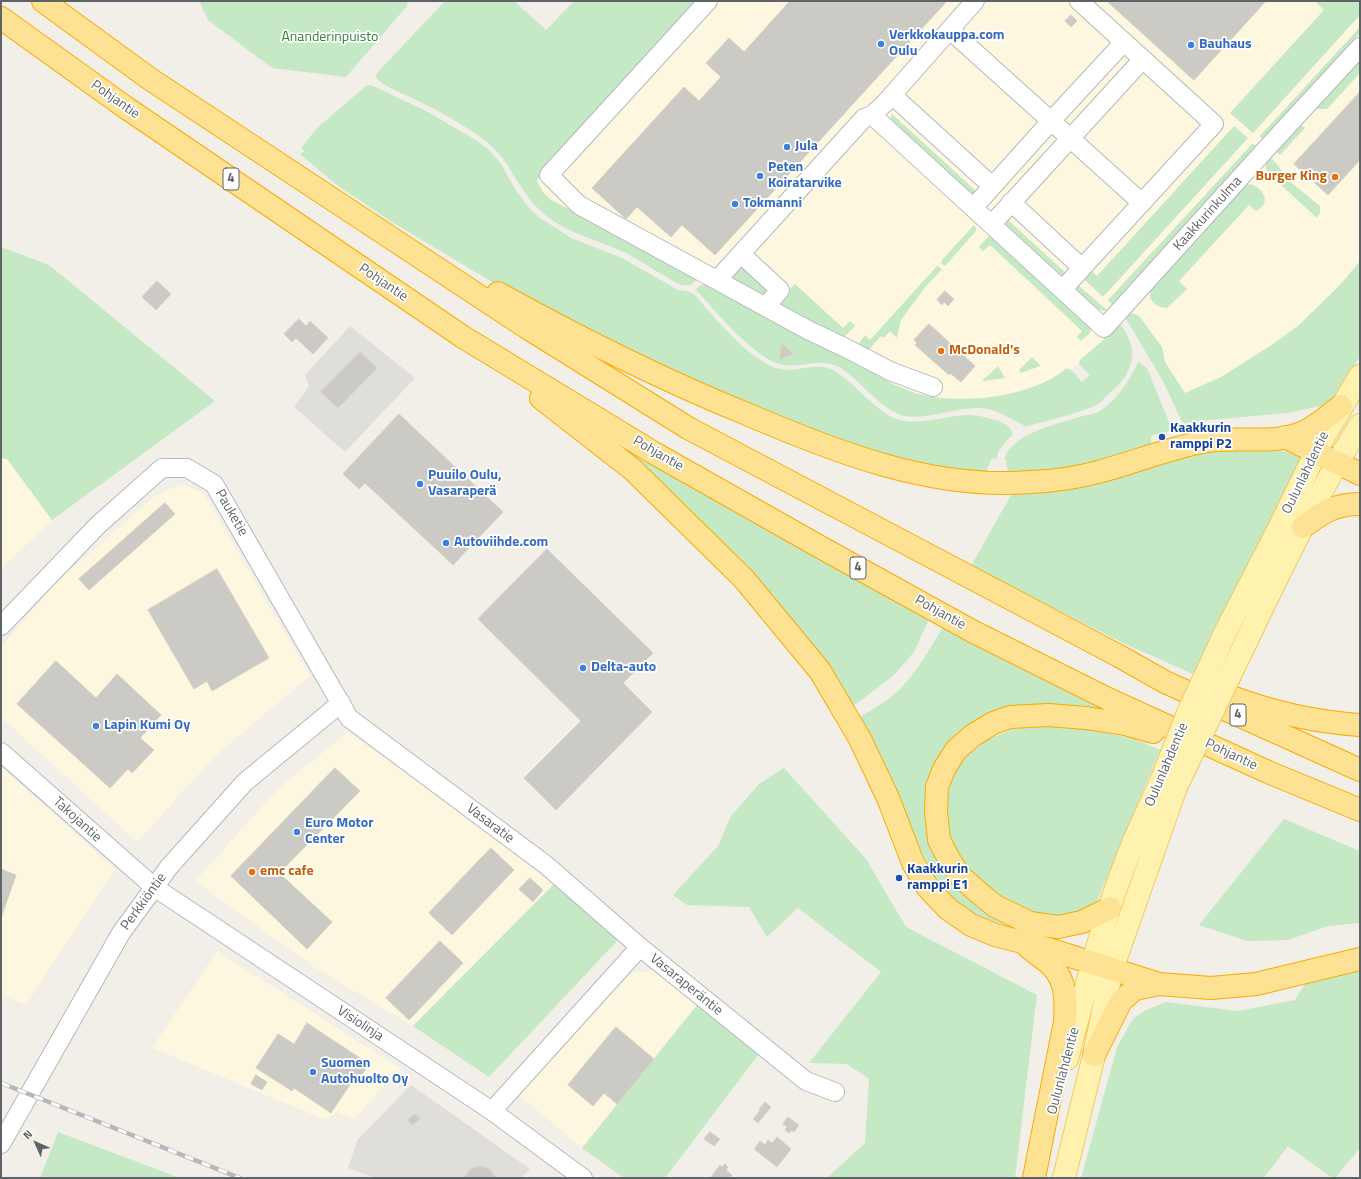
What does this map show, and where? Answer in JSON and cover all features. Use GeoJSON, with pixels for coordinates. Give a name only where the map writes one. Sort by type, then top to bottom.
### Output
{"type":"FeatureCollection","features":[{"type":"Feature","properties":{"kind":"highway","name":"4"},"geometry":{"type":"LineString","coordinates":[[43,1],[150,79],[526,327],[688,428],[1119,656],[1165,682],[1360,770]]}},
{"type":"Feature","properties":{"kind":"highway","name":"Pohjantie"},"geometry":{"type":"LineString","coordinates":[[1,18],[125,107],[462,337],[654,453],[972,631],[1110,700],[1268,772],[1360,810]]}},
{"type":"Feature","properties":{"kind":"highway"},"geometry":{"type":"LineString","coordinates":[[335,201],[541,317],[642,368],[719,403],[838,451],[919,474],[980,483],[1031,482],[1062,479],[1096,472],[1203,441],[1223,439],[1285,438],[1303,432],[1319,423],[1341,406]]}},
{"type":"Feature","properties":{"kind":"highway"},"geometry":{"type":"LineString","coordinates":[[462,337],[632,469],[744,579],[820,671],[860,739],[888,798],[913,863],[928,888],[948,909],[971,925],[995,935],[1045,948],[1159,984],[1211,988],[1256,984],[1360,959]]}},
{"type":"Feature","properties":{"kind":"highway"},"geometry":{"type":"LineString","coordinates":[[1285,438],[1360,474]]}},
{"type":"Feature","properties":{"kind":"highway"},"geometry":{"type":"LineString","coordinates":[[1303,527],[1318,515],[1331,508],[1346,504],[1360,504]]}},
{"type":"Feature","properties":{"kind":"highway"},"geometry":{"type":"LineString","coordinates":[[1119,656],[1260,708],[1331,723],[1360,725]]}},
{"type":"Feature","properties":{"kind":"highway"},"geometry":{"type":"LineString","coordinates":[[1110,908],[1082,922],[1058,927],[1030,923],[995,906],[961,877],[950,861],[939,840],[936,811],[937,787],[944,769],[956,750],[972,736],[993,723],[1010,717],[1055,715],[1125,724],[1158,733],[1268,772]]}},
{"type":"Feature","properties":{"kind":"highway"},"geometry":{"type":"LineString","coordinates":[[1024,943],[1052,966],[1060,978],[1066,997],[1065,1022],[1035,1178]]}},
{"type":"Feature","properties":{"kind":"highway"},"geometry":{"type":"LineString","coordinates":[[1094,1055],[1121,1000],[1135,989],[1159,984]]}},
{"type":"Feature","properties":{"kind":"main road","name":"Oulunlahdentie"},"geometry":{"type":"LineString","coordinates":[[1035,1178],[1102,966],[1168,784],[1188,713],[1227,629],[1316,452],[1341,406],[1360,376]]}},
{"type":"Feature","properties":{"kind":"main road","name":"Oulunlahdentie"},"geometry":{"type":"LineString","coordinates":[[1064,1178],[1094,1055],[1102,966],[1110,908],[1128,856],[1247,640],[1337,462],[1360,425]]}},
{"type":"Feature","properties":{"kind":"street"},"geometry":{"type":"LineString","coordinates":[[708,1],[549,175],[580,206],[808,330],[890,371],[933,386]]}},
{"type":"Feature","properties":{"kind":"street"},"geometry":{"type":"LineString","coordinates":[[717,280],[864,118],[872,116],[892,95],[975,1]]}},
{"type":"Feature","properties":{"kind":"street"},"geometry":{"type":"LineString","coordinates":[[872,116],[1063,289],[1214,124],[1079,1]]}},
{"type":"Feature","properties":{"kind":"street"},"geometry":{"type":"LineString","coordinates":[[950,30],[1142,203]]}},
{"type":"Feature","properties":{"kind":"street"},"geometry":{"type":"LineString","coordinates":[[973,208],[1050,121],[1124,42]]}},
{"type":"Feature","properties":{"kind":"street","name":"Kaakkurinkulma"},"geometry":{"type":"LineString","coordinates":[[1063,289],[1104,328],[1360,48]]}},
{"type":"Feature","properties":{"kind":"street"},"geometry":{"type":"LineString","coordinates":[[992,224],[1143,59]]}},
{"type":"Feature","properties":{"kind":"street"},"geometry":{"type":"LineString","coordinates":[[892,95],[992,186]]}},
{"type":"Feature","properties":{"kind":"street"},"geometry":{"type":"LineString","coordinates":[[1011,202],[1082,268]]}},
{"type":"Feature","properties":{"kind":"street"},"geometry":{"type":"LineString","coordinates":[[741,254],[780,290],[766,306]]}},
{"type":"Feature","properties":{"kind":"street","name":"Pauketie"},"geometry":{"type":"LineString","coordinates":[[1,626],[98,525],[162,468],[187,468],[214,484],[341,703]]}},
{"type":"Feature","properties":{"kind":"street","name":"Perkkiöntie"},"geometry":{"type":"LineString","coordinates":[[1,1144],[121,933],[169,867],[245,782],[341,703]]}},
{"type":"Feature","properties":{"kind":"street","name":"Vasaratie"},"geometry":{"type":"LineString","coordinates":[[341,703],[349,718],[546,865],[640,947]]}},
{"type":"Feature","properties":{"kind":"street","name":"Takojantie"},"geometry":{"type":"LineString","coordinates":[[1,752],[154,888]]}},
{"type":"Feature","properties":{"kind":"street","name":"Visiolinja"},"geometry":{"type":"LineString","coordinates":[[154,888],[492,1111],[583,1178]]}},
{"type":"Feature","properties":{"kind":"street","name":"Vasaraperäntie"},"geometry":{"type":"LineString","coordinates":[[492,1111],[640,947],[806,1081],[835,1092]]}},
{"type":"Feature","properties":{"kind":"shaded area"},"geometry":{"type":"Polygon","coordinates":[[[685,1],[1360,1],[1360,266],[1300,326],[1222,379],[1182,398],[1130,316],[1103,344],[1069,370],[1047,382],[1003,396],[986,398],[945,398],[926,396],[895,386],[860,369],[543,199],[529,173],[685,1]]]}},
{"type":"Feature","properties":{"kind":"shaded area"},"geometry":{"type":"Polygon","coordinates":[[[350,326],[415,378],[345,452],[294,407],[309,386],[305,375],[350,326]]]}},
{"type":"Feature","properties":{"kind":"shaded area"},"geometry":{"type":"Polygon","coordinates":[[[1,458],[7,459],[52,520],[1,569],[1,458]]]}},
{"type":"Feature","properties":{"kind":"shaded area"},"geometry":{"type":"Polygon","coordinates":[[[182,484],[204,494],[310,676],[216,755],[137,842],[1,717],[1,647],[55,584],[156,495],[182,484]]]}},
{"type":"Feature","properties":{"kind":"shaded area"},"geometry":{"type":"Polygon","coordinates":[[[348,732],[456,809],[554,884],[413,1026],[314,967],[195,881],[278,789],[348,732]]]}},
{"type":"Feature","properties":{"kind":"shaded area"},"geometry":{"type":"Polygon","coordinates":[[[1,767],[115,869],[26,1005],[1,995],[1,767]]]}},
{"type":"Feature","properties":{"kind":"shaded area"},"geometry":{"type":"Polygon","coordinates":[[[217,951],[401,1069],[353,1119],[337,1112],[326,1120],[152,1048],[217,951]]]}},
{"type":"Feature","properties":{"kind":"shaded area"},"geometry":{"type":"Polygon","coordinates":[[[654,971],[697,1005],[582,1148],[518,1094],[631,973],[654,971]]]}},
{"type":"Feature","properties":{"kind":"shaded area"},"geometry":{"type":"Polygon","coordinates":[[[411,1085],[530,1169],[521,1178],[375,1178],[348,1168],[358,1139],[411,1085]]]}},
{"type":"Feature","properties":{"kind":"green space","name":"Ananderinpuisto"},"geometry":{"type":"Polygon","coordinates":[[[199,1],[408,1],[407,6],[346,77],[272,68],[208,20],[199,1]]]}},
{"type":"Feature","properties":{"kind":"green space"},"geometry":{"type":"Polygon","coordinates":[[[445,1],[514,1],[546,30],[574,1],[699,1],[537,181],[543,192],[550,199],[697,279],[694,283],[690,285],[681,285],[626,253],[582,236],[551,220],[533,203],[501,156],[493,147],[467,128],[450,118],[423,103],[390,88],[377,79],[377,73],[445,1]]]}},
{"type":"Feature","properties":{"kind":"green space"},"geometry":{"type":"Polygon","coordinates":[[[1315,1],[1360,1],[1360,15],[1253,133],[1230,113],[1324,10],[1315,1]]]}},
{"type":"Feature","properties":{"kind":"green space"},"geometry":{"type":"Polygon","coordinates":[[[1359,28],[1360,33],[1263,141],[1260,136],[1359,28]]]}},
{"type":"Feature","properties":{"kind":"green space"},"geometry":{"type":"Polygon","coordinates":[[[1360,60],[1360,73],[1327,109],[1316,109],[1319,103],[1360,60]]]}},
{"type":"Feature","properties":{"kind":"green space"},"geometry":{"type":"Polygon","coordinates":[[[371,85],[426,111],[479,142],[491,152],[501,164],[515,189],[537,216],[571,238],[622,258],[678,290],[687,291],[694,294],[745,349],[769,365],[787,370],[815,367],[829,369],[844,377],[878,408],[896,419],[913,422],[971,415],[1003,423],[1013,434],[999,450],[996,459],[992,458],[984,476],[921,469],[838,444],[544,313],[395,224],[337,185],[300,154],[305,151],[301,148],[317,128],[366,86],[371,85]]]}},
{"type":"Feature","properties":{"kind":"green space"},"geometry":{"type":"Polygon","coordinates":[[[892,114],[976,191],[972,194],[968,194],[890,120],[892,114]]]}},
{"type":"Feature","properties":{"kind":"green space"},"geometry":{"type":"Polygon","coordinates":[[[1300,124],[1305,128],[1280,155],[1275,151],[1300,124]]]}},
{"type":"Feature","properties":{"kind":"green space"},"geometry":{"type":"Polygon","coordinates":[[[1234,126],[1248,138],[1103,297],[1082,277],[1089,271],[1092,271],[1097,276],[1234,126]]]}},
{"type":"Feature","properties":{"kind":"green space"},"geometry":{"type":"Polygon","coordinates":[[[1252,144],[1259,146],[1113,306],[1108,300],[1252,144]]]}},
{"type":"Feature","properties":{"kind":"green space"},"geometry":{"type":"Polygon","coordinates":[[[1270,157],[1288,180],[1320,206],[1320,213],[1317,218],[1268,173],[1266,165],[1270,157]]]}},
{"type":"Feature","properties":{"kind":"green space"},"geometry":{"type":"Polygon","coordinates":[[[1250,184],[1256,186],[1263,194],[1265,200],[1262,207],[1256,211],[1249,205],[1179,281],[1187,289],[1167,308],[1154,303],[1150,295],[1150,291],[1242,187],[1250,184]]]}},
{"type":"Feature","properties":{"kind":"green space"},"geometry":{"type":"Polygon","coordinates":[[[1007,219],[1067,274],[1061,277],[1005,226],[1007,219]]]}},
{"type":"Feature","properties":{"kind":"green space"},"geometry":{"type":"Polygon","coordinates":[[[974,225],[976,231],[945,266],[941,263],[942,260],[974,225]]]}},
{"type":"Feature","properties":{"kind":"green space"},"geometry":{"type":"Polygon","coordinates":[[[989,236],[993,237],[1092,328],[1089,334],[1081,341],[1077,337],[1082,331],[990,245],[983,251],[979,247],[989,236]]]}},
{"type":"Feature","properties":{"kind":"green space"},"geometry":{"type":"Polygon","coordinates":[[[1,247],[49,265],[215,401],[52,520],[7,459],[1,458],[1,247]]]}},
{"type":"Feature","properties":{"kind":"green space"},"geometry":{"type":"Polygon","coordinates":[[[1360,261],[1360,356],[1330,404],[1287,413],[1197,421],[1183,424],[1163,381],[1125,317],[1132,313],[1139,316],[1162,347],[1165,362],[1185,393],[1221,377],[1273,344],[1299,325],[1339,286],[1360,261]]]}},
{"type":"Feature","properties":{"kind":"green space"},"geometry":{"type":"Polygon","coordinates":[[[740,266],[768,290],[764,295],[735,282],[734,275],[740,266]]]}},
{"type":"Feature","properties":{"kind":"green space"},"geometry":{"type":"Polygon","coordinates":[[[937,266],[942,269],[923,290],[901,320],[897,338],[890,331],[884,338],[881,336],[867,352],[858,345],[865,335],[870,340],[937,266]]]}},
{"type":"Feature","properties":{"kind":"green space"},"geometry":{"type":"Polygon","coordinates":[[[1076,283],[1108,311],[1098,310],[1086,302],[1075,291],[1076,283]]]}},
{"type":"Feature","properties":{"kind":"green space"},"geometry":{"type":"Polygon","coordinates":[[[706,284],[895,385],[927,396],[972,399],[988,398],[1019,392],[1055,377],[1067,368],[1072,371],[1082,382],[1090,375],[1079,364],[1080,360],[1101,342],[1119,323],[1130,342],[1132,360],[1129,369],[1118,386],[1097,405],[1028,426],[1025,426],[997,412],[981,408],[962,409],[913,417],[905,416],[888,408],[847,372],[832,364],[818,363],[790,366],[772,361],[760,354],[736,334],[696,290],[699,286],[706,284]]]}},
{"type":"Feature","properties":{"kind":"green space"},"geometry":{"type":"Polygon","coordinates":[[[795,284],[843,328],[850,321],[855,326],[843,338],[782,307],[780,302],[782,297],[795,284]]]}},
{"type":"Feature","properties":{"kind":"green space"},"geometry":{"type":"Polygon","coordinates":[[[1032,357],[1040,366],[1021,373],[1019,370],[1032,357]]]}},
{"type":"Feature","properties":{"kind":"green space"},"geometry":{"type":"Polygon","coordinates":[[[1138,362],[1147,368],[1172,430],[1151,436],[1151,444],[1098,463],[1010,477],[1006,464],[1007,460],[1004,459],[1009,450],[1017,442],[1038,430],[1098,412],[1116,397],[1131,376],[1138,362]]]}},
{"type":"Feature","properties":{"kind":"green space"},"geometry":{"type":"Polygon","coordinates":[[[998,366],[1005,378],[983,381],[983,380],[998,366]]]}},
{"type":"Feature","properties":{"kind":"green space"},"geometry":{"type":"Polygon","coordinates":[[[602,432],[929,619],[914,652],[893,676],[852,707],[602,432]]]}},
{"type":"Feature","properties":{"kind":"green space"},"geometry":{"type":"Polygon","coordinates":[[[1258,446],[1302,455],[1195,675],[1123,643],[971,566],[1011,495],[1063,489],[1204,450],[1258,446]]]}},
{"type":"Feature","properties":{"kind":"green space"},"geometry":{"type":"Polygon","coordinates":[[[943,627],[1132,720],[1020,709],[934,771],[925,803],[927,837],[941,868],[979,907],[1052,939],[1050,944],[973,913],[953,899],[931,872],[860,717],[877,707],[903,686],[920,665],[943,627]]]}},
{"type":"Feature","properties":{"kind":"green space"},"geometry":{"type":"Polygon","coordinates":[[[1058,724],[1132,738],[1160,750],[1093,911],[1064,921],[1038,917],[999,901],[964,868],[945,833],[948,782],[962,760],[987,740],[1013,729],[1058,724]]]}},
{"type":"Feature","properties":{"kind":"green space"},"geometry":{"type":"Polygon","coordinates":[[[784,768],[866,859],[906,927],[1037,995],[1015,1178],[827,1178],[865,1143],[869,1079],[847,1064],[809,1063],[881,972],[798,908],[767,937],[749,907],[687,905],[673,895],[718,846],[731,816],[759,784],[784,768]]]}},
{"type":"Feature","properties":{"kind":"green space"},"geometry":{"type":"Polygon","coordinates":[[[1284,819],[1360,851],[1360,923],[1328,926],[1288,940],[1247,941],[1199,925],[1284,819]]]}},
{"type":"Feature","properties":{"kind":"green space"},"geometry":{"type":"Polygon","coordinates":[[[554,884],[618,940],[489,1077],[413,1026],[554,884]]]}},
{"type":"Feature","properties":{"kind":"green space"},"geometry":{"type":"Polygon","coordinates":[[[1360,965],[1360,1148],[1335,1178],[1332,1178],[1288,1146],[1264,1178],[1081,1178],[1117,1047],[1133,1019],[1144,1011],[1166,1002],[1238,1011],[1295,1000],[1308,979],[1360,965]]]}},
{"type":"Feature","properties":{"kind":"green space"},"geometry":{"type":"Polygon","coordinates":[[[697,1005],[758,1055],[665,1178],[624,1178],[582,1148],[697,1005]]]}},
{"type":"Feature","properties":{"kind":"green space"},"geometry":{"type":"Polygon","coordinates":[[[58,1132],[180,1178],[40,1178],[58,1132]]]}},
{"type":"Feature","properties":{"kind":"building"},"geometry":{"type":"Polygon","coordinates":[[[788,1],[947,1],[715,255],[682,225],[671,237],[637,207],[626,219],[592,188],[684,87],[699,101],[721,77],[706,63],[729,38],[744,52],[789,2],[788,1]]]}},
{"type":"Feature","properties":{"kind":"building","name":"Bauhaus"},"geometry":{"type":"Polygon","coordinates":[[[1107,1],[1266,1],[1194,80],[1107,1]]]}},
{"type":"Feature","properties":{"kind":"building"},"geometry":{"type":"Polygon","coordinates":[[[1071,15],[1077,21],[1071,27],[1065,21],[1071,15]]]}},
{"type":"Feature","properties":{"kind":"building"},"geometry":{"type":"Polygon","coordinates":[[[1360,92],[1360,160],[1328,195],[1294,164],[1360,92]]]}},
{"type":"Feature","properties":{"kind":"building"},"geometry":{"type":"Polygon","coordinates":[[[157,281],[171,294],[156,310],[142,297],[157,281]]]}},
{"type":"Feature","properties":{"kind":"building"},"geometry":{"type":"Polygon","coordinates":[[[945,291],[954,299],[948,306],[944,302],[942,305],[937,300],[945,291]]]}},
{"type":"Feature","properties":{"kind":"building"},"geometry":{"type":"Polygon","coordinates":[[[299,319],[306,326],[310,321],[328,338],[313,354],[296,338],[292,342],[284,334],[299,319]]]}},
{"type":"Feature","properties":{"kind":"building","name":"McDonald's"},"geometry":{"type":"Polygon","coordinates":[[[929,324],[975,366],[961,382],[950,373],[949,375],[915,345],[917,343],[914,340],[929,324]]]}},
{"type":"Feature","properties":{"kind":"building"},"geometry":{"type":"Polygon","coordinates":[[[782,344],[793,354],[780,359],[782,344]]]}},
{"type":"Feature","properties":{"kind":"building"},"geometry":{"type":"Polygon","coordinates":[[[360,352],[377,368],[338,408],[321,392],[360,352]]]}},
{"type":"Feature","properties":{"kind":"building"},"geometry":{"type":"Polygon","coordinates":[[[399,414],[503,512],[453,565],[365,483],[359,489],[343,474],[399,414]]]}},
{"type":"Feature","properties":{"kind":"building"},"geometry":{"type":"Polygon","coordinates":[[[165,503],[175,514],[89,590],[79,579],[165,503]]]}},
{"type":"Feature","properties":{"kind":"building","name":"Delta-auto"},"geometry":{"type":"Polygon","coordinates":[[[547,549],[653,653],[623,683],[652,712],[556,810],[524,778],[581,721],[478,619],[547,549]]]}},
{"type":"Feature","properties":{"kind":"building"},"geometry":{"type":"Polygon","coordinates":[[[217,569],[269,658],[212,691],[207,681],[194,689],[148,610],[217,569]]]}},
{"type":"Feature","properties":{"kind":"building","name":"Lapin Kumi Oy"},"geometry":{"type":"Polygon","coordinates":[[[56,661],[96,698],[117,674],[161,715],[140,738],[154,750],[132,773],[128,769],[110,788],[17,704],[56,661]]]}},
{"type":"Feature","properties":{"kind":"building","name":"Euro Motor Center"},"geometry":{"type":"Polygon","coordinates":[[[335,768],[360,791],[279,873],[332,922],[307,949],[231,876],[335,768]]]}},
{"type":"Feature","properties":{"kind":"building"},"geometry":{"type":"Polygon","coordinates":[[[491,848],[514,870],[452,935],[429,913],[491,848]]]}},
{"type":"Feature","properties":{"kind":"building"},"geometry":{"type":"Polygon","coordinates":[[[1,869],[16,875],[1,918],[1,869]]]}},
{"type":"Feature","properties":{"kind":"building"},"geometry":{"type":"Polygon","coordinates":[[[530,878],[543,890],[533,902],[519,889],[530,878]]]}},
{"type":"Feature","properties":{"kind":"building"},"geometry":{"type":"Polygon","coordinates":[[[440,941],[463,963],[409,1020],[386,998],[440,941]]]}},
{"type":"Feature","properties":{"kind":"building","name":"Suomen Autohuolto Oy"},"geometry":{"type":"Polygon","coordinates":[[[307,1023],[369,1064],[359,1079],[355,1077],[331,1113],[294,1088],[292,1091],[256,1068],[278,1034],[294,1044],[307,1023]]]}},
{"type":"Feature","properties":{"kind":"building"},"geometry":{"type":"Polygon","coordinates":[[[616,1027],[654,1059],[617,1104],[604,1093],[593,1106],[568,1085],[616,1027]]]}},
{"type":"Feature","properties":{"kind":"building"},"geometry":{"type":"Polygon","coordinates":[[[256,1075],[267,1082],[262,1090],[251,1084],[256,1075]]]}},
{"type":"Feature","properties":{"kind":"building"},"geometry":{"type":"Polygon","coordinates":[[[765,1102],[771,1107],[758,1123],[753,1119],[765,1102]]]}},
{"type":"Feature","properties":{"kind":"building"},"geometry":{"type":"Polygon","coordinates":[[[415,1114],[420,1119],[412,1125],[408,1120],[415,1114]]]}},
{"type":"Feature","properties":{"kind":"building"},"geometry":{"type":"Polygon","coordinates":[[[788,1117],[799,1125],[794,1132],[791,1130],[789,1133],[785,1130],[787,1127],[783,1124],[788,1117]]]}},
{"type":"Feature","properties":{"kind":"building"},"geometry":{"type":"Polygon","coordinates":[[[710,1132],[720,1139],[714,1146],[704,1139],[710,1132]]]}},
{"type":"Feature","properties":{"kind":"building"},"geometry":{"type":"Polygon","coordinates":[[[777,1137],[791,1149],[777,1167],[754,1149],[760,1141],[765,1145],[768,1140],[772,1143],[777,1137]]]}},
{"type":"Feature","properties":{"kind":"building"},"geometry":{"type":"Polygon","coordinates":[[[725,1164],[728,1167],[726,1170],[732,1175],[730,1178],[711,1177],[720,1165],[722,1167],[725,1164]]]}},
{"type":"Feature","properties":{"kind":"building"},"geometry":{"type":"Polygon","coordinates":[[[477,1167],[484,1167],[490,1170],[496,1178],[464,1178],[470,1170],[477,1167]]]}},
{"type":"Feature","properties":{"kind":"railway"},"geometry":{"type":"LineString","coordinates":[[1,1083],[240,1178]]}},
{"type":"Feature","properties":{"kind":"place","name":"Verkkokauppa.com Oulu"},"geometry":{"type":"Point","coordinates":[881,44]}},
{"type":"Feature","properties":{"kind":"place","name":"Bauhaus"},"geometry":{"type":"Point","coordinates":[1191,45]}},
{"type":"Feature","properties":{"kind":"place","name":"Jula"},"geometry":{"type":"Point","coordinates":[787,147]}},
{"type":"Feature","properties":{"kind":"place","name":"Peten Koiratarvike"},"geometry":{"type":"Point","coordinates":[760,176]}},
{"type":"Feature","properties":{"kind":"place","name":"Burger King"},"geometry":{"type":"Point","coordinates":[1335,177]}},
{"type":"Feature","properties":{"kind":"place","name":"Tokmanni"},"geometry":{"type":"Point","coordinates":[735,204]}},
{"type":"Feature","properties":{"kind":"place","name":"McDonald's"},"geometry":{"type":"Point","coordinates":[941,351]}},
{"type":"Feature","properties":{"kind":"place","name":"Kaakkurin ramppi P2"},"geometry":{"type":"Point","coordinates":[1162,437]}},
{"type":"Feature","properties":{"kind":"place","name":"Puuilo Oulu, Vasaraperä"},"geometry":{"type":"Point","coordinates":[420,484]}},
{"type":"Feature","properties":{"kind":"place","name":"Autoviihde.com"},"geometry":{"type":"Point","coordinates":[446,543]}},
{"type":"Feature","properties":{"kind":"place","name":"Delta-auto"},"geometry":{"type":"Point","coordinates":[583,668]}},
{"type":"Feature","properties":{"kind":"place","name":"Lapin Kumi Oy"},"geometry":{"type":"Point","coordinates":[96,726]}},
{"type":"Feature","properties":{"kind":"place","name":"Euro Motor Center"},"geometry":{"type":"Point","coordinates":[297,832]}},
{"type":"Feature","properties":{"kind":"place","name":"emc cafe"},"geometry":{"type":"Point","coordinates":[252,872]}},
{"type":"Feature","properties":{"kind":"place","name":"Kaakkurin ramppi E1"},"geometry":{"type":"Point","coordinates":[899,878]}},
{"type":"Feature","properties":{"kind":"place","name":"Suomen Autohuolto Oy"},"geometry":{"type":"Point","coordinates":[313,1072]}}]}
